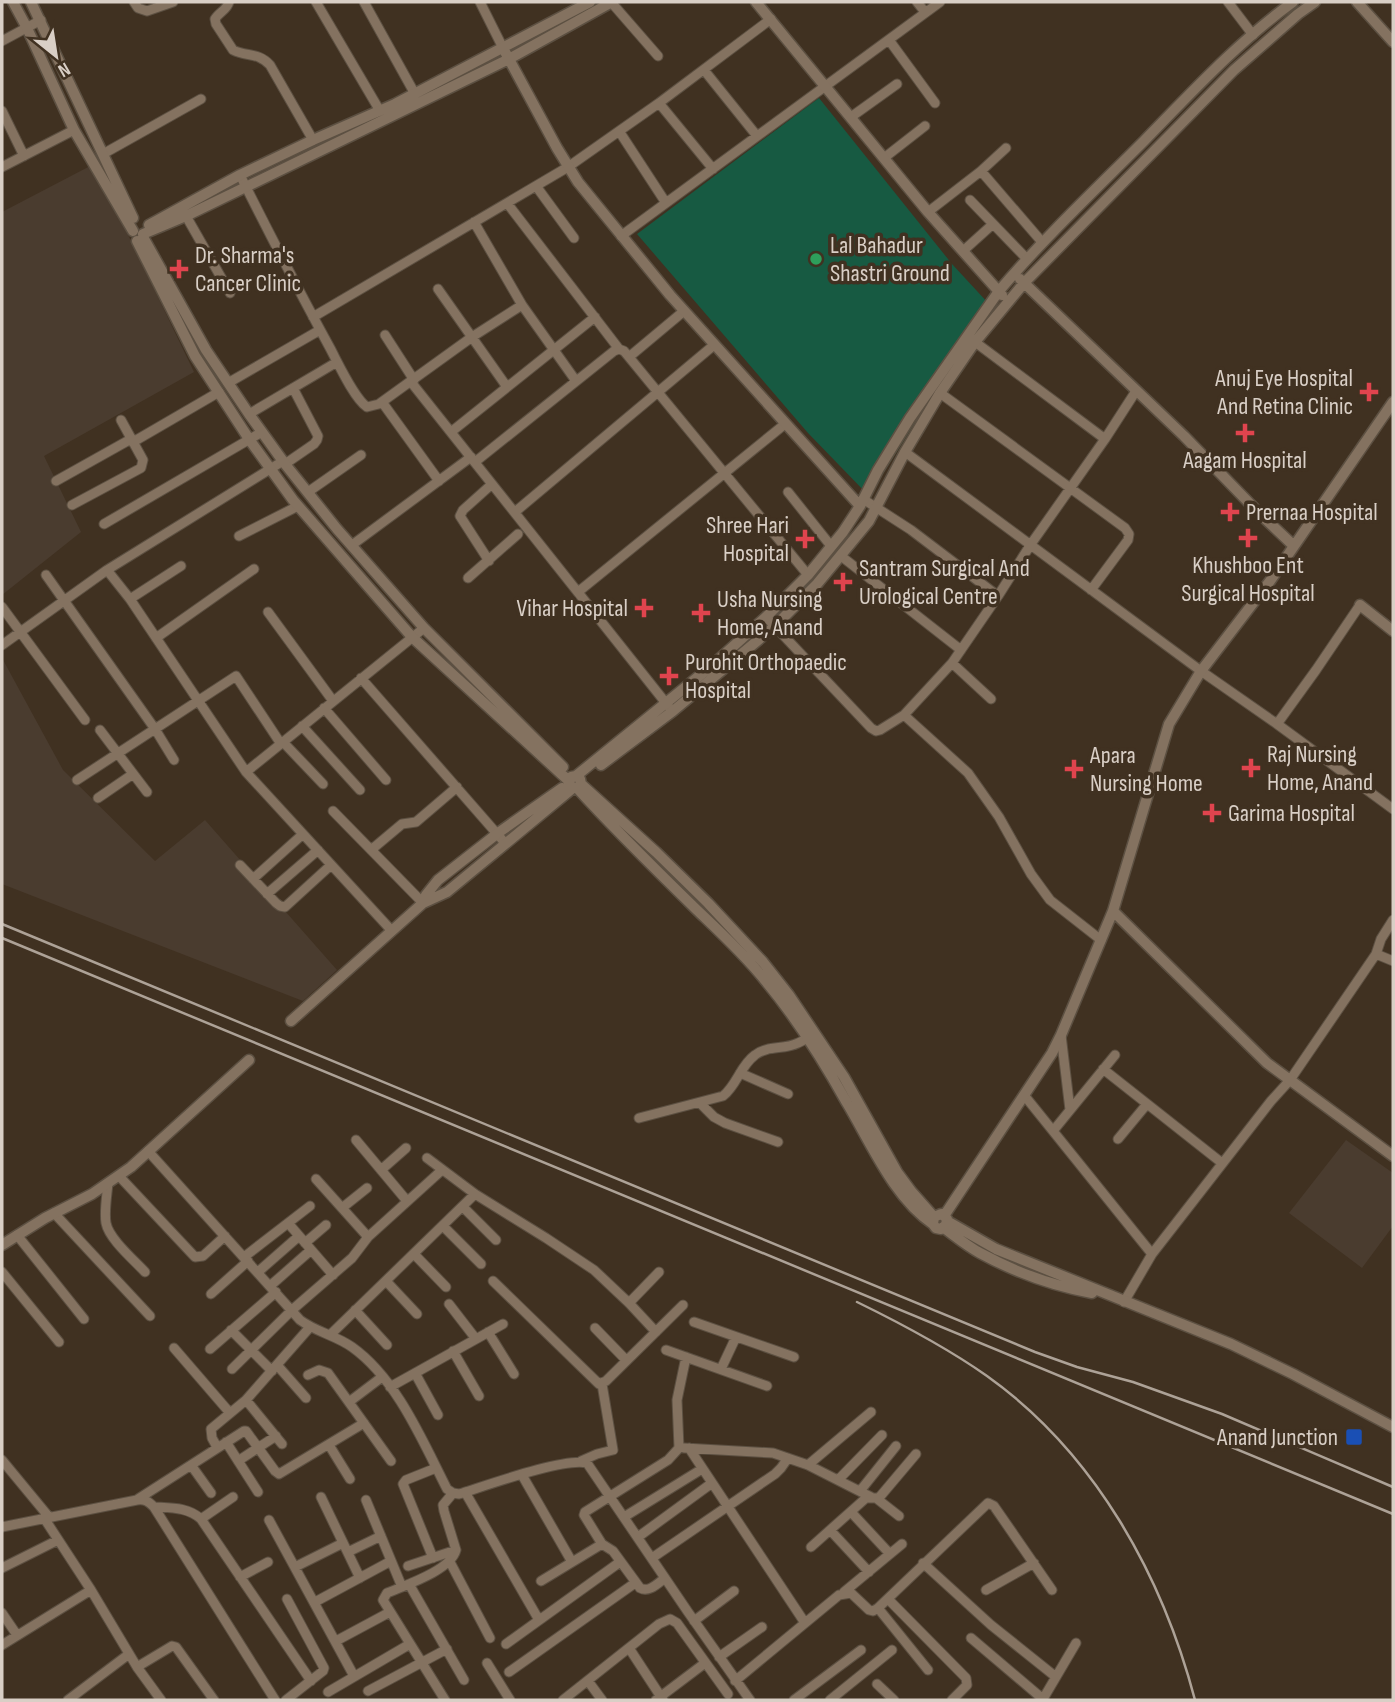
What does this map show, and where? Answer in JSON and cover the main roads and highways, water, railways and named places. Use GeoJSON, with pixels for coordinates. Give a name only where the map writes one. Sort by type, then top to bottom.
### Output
{"type":"FeatureCollection","features":[{"type":"Feature","properties":{"kind":"railway"},"geometry":{"type":"LineString","coordinates":[[2,924],[1035,1352],[1133,1382],[1222,1414],[1393,1487]]}},
{"type":"Feature","properties":{"kind":"railway"},"geometry":{"type":"LineString","coordinates":[[2,938],[1393,1514]]}},
{"type":"Feature","properties":{"kind":"railway"},"geometry":{"type":"LineString","coordinates":[[857,1302],[924,1336],[987,1376],[1026,1407],[1092,1479],[1119,1520],[1164,1607],[1195,1700]]}},
{"type":"Feature","properties":{"kind":"place","name":"Lal Bahadur Shastri Ground"},"geometry":{"type":"Point","coordinates":[816,259]}},
{"type":"Feature","properties":{"kind":"place","name":"Dr. Sharma's Cancer Clinic"},"geometry":{"type":"Point","coordinates":[179,269]}},
{"type":"Feature","properties":{"kind":"place","name":"Anuj Eye Hospital And Retina Clinic"},"geometry":{"type":"Point","coordinates":[1369,392]}},
{"type":"Feature","properties":{"kind":"place","name":"Aagam Hospital"},"geometry":{"type":"Point","coordinates":[1245,433]}},
{"type":"Feature","properties":{"kind":"place","name":"Prernaa Hospital"},"geometry":{"type":"Point","coordinates":[1230,512]}},
{"type":"Feature","properties":{"kind":"place","name":"Khushboo Ent Surgical Hospital"},"geometry":{"type":"Point","coordinates":[1248,538]}},
{"type":"Feature","properties":{"kind":"place","name":"Shree Hari Hospital"},"geometry":{"type":"Point","coordinates":[805,539]}},
{"type":"Feature","properties":{"kind":"place","name":"Santram Surgical And Urological Centre"},"geometry":{"type":"Point","coordinates":[843,582]}},
{"type":"Feature","properties":{"kind":"place","name":"Vihar Hospital"},"geometry":{"type":"Point","coordinates":[644,608]}},
{"type":"Feature","properties":{"kind":"place","name":"Usha Nursing Home, Anand"},"geometry":{"type":"Point","coordinates":[701,613]}},
{"type":"Feature","properties":{"kind":"place","name":"Purohit Orthopaedic Hospital"},"geometry":{"type":"Point","coordinates":[669,676]}},
{"type":"Feature","properties":{"kind":"place","name":"Raj Nursing Home, Anand"},"geometry":{"type":"Point","coordinates":[1251,768]}},
{"type":"Feature","properties":{"kind":"place","name":"Apara Nursing Home"},"geometry":{"type":"Point","coordinates":[1074,769]}},
{"type":"Feature","properties":{"kind":"place","name":"Garima Hospital"},"geometry":{"type":"Point","coordinates":[1212,813]}},
{"type":"Feature","properties":{"kind":"place","name":"Anand Junction"},"geometry":{"type":"Point","coordinates":[1354,1437]}}]}
